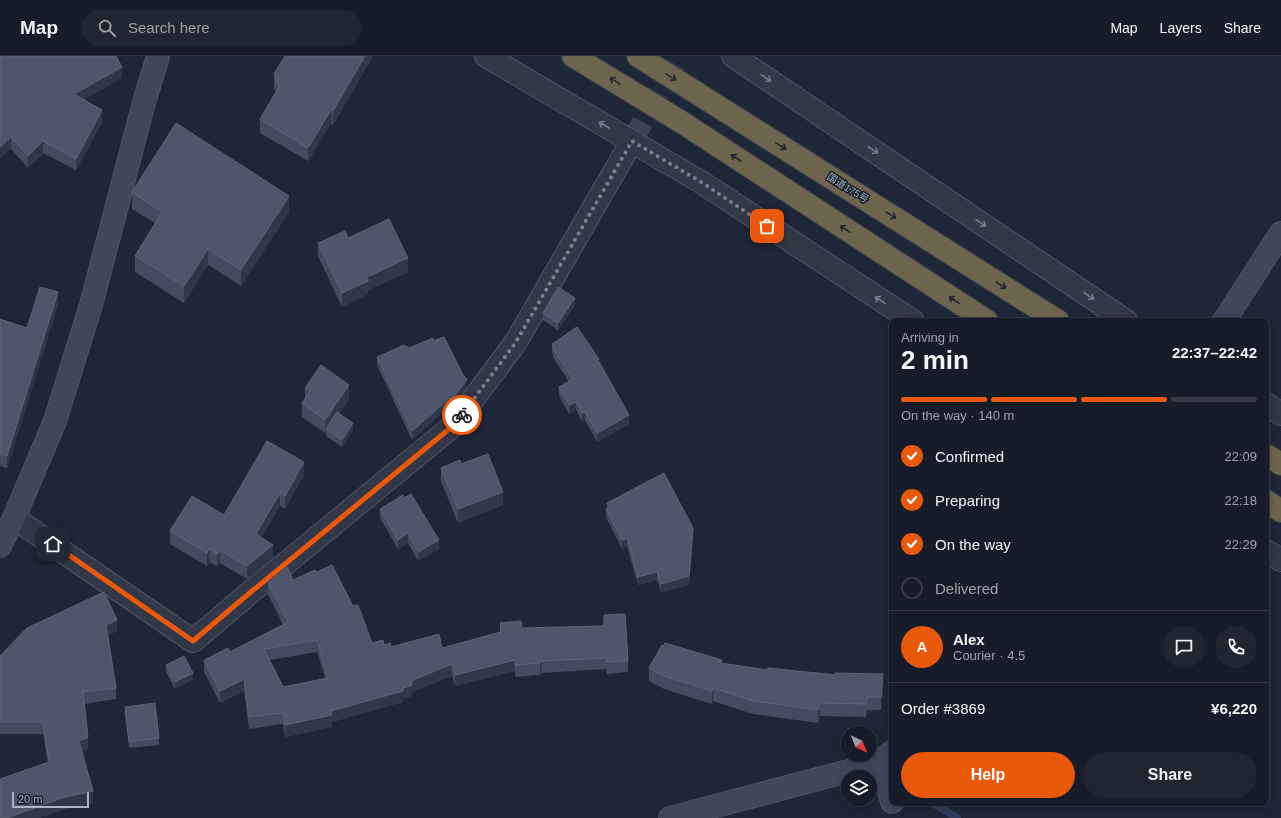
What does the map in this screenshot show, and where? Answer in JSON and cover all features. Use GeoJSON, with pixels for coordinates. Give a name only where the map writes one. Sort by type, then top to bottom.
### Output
{"type":"FeatureCollection","features":[{"type":"Feature","properties":{"kind":"highway"},"geometry":{"type":"LineString","coordinates":[[573,56],[683,123],[982,318]]}},
{"type":"Feature","properties":{"kind":"highway","name":"国道175号"},"geometry":{"type":"LineString","coordinates":[[638,56],[1053,318]]}},
{"type":"Feature","properties":{"kind":"highway"},"geometry":{"type":"LineString","coordinates":[[1269,457],[1281,464]]}},
{"type":"Feature","properties":{"kind":"highway"},"geometry":{"type":"LineString","coordinates":[[1269,503],[1281,511]]}},
{"type":"Feature","properties":{"kind":"street"},"geometry":{"type":"LineString","coordinates":[[0,546],[14,518],[58,414],[91,305],[143,106],[158,56]]}},
{"type":"Feature","properties":{"kind":"street"},"geometry":{"type":"LineString","coordinates":[[486,56],[701,182],[908,318]]}},
{"type":"Feature","properties":{"kind":"street"},"geometry":{"type":"LineString","coordinates":[[733,56],[1122,318]]}},
{"type":"Feature","properties":{"kind":"street"},"geometry":{"type":"LineString","coordinates":[[14,518],[193,641],[454,425],[516,342],[632,141]]}},
{"type":"Feature","properties":{"kind":"street"},"geometry":{"type":"LineString","coordinates":[[1226,318],[1281,233]]}},
{"type":"Feature","properties":{"kind":"street"},"geometry":{"type":"LineString","coordinates":[[1269,406],[1281,414]]}},
{"type":"Feature","properties":{"kind":"street"},"geometry":{"type":"LineString","coordinates":[[1269,553],[1281,560]]}},
{"type":"Feature","properties":{"kind":"street"},"geometry":{"type":"LineString","coordinates":[[670,818],[884,758],[889,791]]}},
{"type":"Feature","properties":{"kind":"street"},"geometry":{"type":"LineString","coordinates":[[893,806],[893,818]]}},
{"type":"Feature","properties":{"kind":"building"},"geometry":{"type":"Polygon","coordinates":[[[0,56],[116,56],[122,67],[74,94],[102,110],[76,159],[43,141],[28,156],[11,137],[0,147],[0,56]]]}},
{"type":"Feature","properties":{"kind":"building"},"geometry":{"type":"Polygon","coordinates":[[[285,56],[365,56],[333,111],[331,110],[308,148],[260,119],[279,87],[274,74],[285,56]]]}},
{"type":"Feature","properties":{"kind":"building"},"geometry":{"type":"Polygon","coordinates":[[[176,123],[289,196],[241,270],[208,249],[184,286],[135,256],[162,212],[132,192],[176,123]]]}},
{"type":"Feature","properties":{"kind":"building"},"geometry":{"type":"Polygon","coordinates":[[[389,219],[408,258],[367,277],[368,281],[342,293],[318,243],[345,231],[348,238],[389,219]]]}},
{"type":"Feature","properties":{"kind":"building"},"geometry":{"type":"Polygon","coordinates":[[[40,287],[58,292],[7,456],[0,454],[0,319],[27,328],[40,287]]]}},
{"type":"Feature","properties":{"kind":"building"},"geometry":{"type":"Polygon","coordinates":[[[558,287],[575,298],[558,323],[543,313],[558,287]]]}},
{"type":"Feature","properties":{"kind":"building"},"geometry":{"type":"Polygon","coordinates":[[[577,327],[599,359],[598,360],[629,415],[597,433],[585,412],[582,413],[576,402],[569,405],[559,387],[573,379],[553,349],[552,344],[577,327]]]}},
{"type":"Feature","properties":{"kind":"building"},"geometry":{"type":"Polygon","coordinates":[[[444,337],[463,375],[467,379],[452,399],[450,398],[412,431],[377,357],[404,345],[409,348],[433,338],[433,341],[444,337]]]}},
{"type":"Feature","properties":{"kind":"building"},"geometry":{"type":"Polygon","coordinates":[[[321,365],[349,385],[325,420],[302,403],[310,391],[305,388],[321,365]]]}},
{"type":"Feature","properties":{"kind":"building"},"geometry":{"type":"Polygon","coordinates":[[[337,412],[353,423],[342,440],[326,429],[337,412]]]}},
{"type":"Feature","properties":{"kind":"building"},"geometry":{"type":"Polygon","coordinates":[[[267,441],[304,462],[285,496],[280,493],[256,534],[273,545],[247,566],[220,550],[217,554],[210,549],[207,553],[170,531],[192,496],[224,515],[267,441]]]}},
{"type":"Feature","properties":{"kind":"building"},"geometry":{"type":"Polygon","coordinates":[[[488,454],[503,492],[458,509],[441,468],[460,460],[461,464],[488,454]]]}},
{"type":"Feature","properties":{"kind":"building"},"geometry":{"type":"Polygon","coordinates":[[[664,473],[693,528],[689,576],[661,584],[657,572],[638,577],[627,538],[622,540],[606,509],[609,507],[607,503],[664,473]]]}},
{"type":"Feature","properties":{"kind":"building"},"geometry":{"type":"Polygon","coordinates":[[[411,494],[439,540],[418,552],[408,533],[398,540],[380,509],[403,495],[404,498],[411,494]]]}},
{"type":"Feature","properties":{"kind":"building"},"geometry":{"type":"Polygon","coordinates":[[[332,565],[353,606],[358,605],[372,643],[383,640],[384,645],[390,643],[391,647],[439,634],[442,648],[501,632],[500,623],[521,621],[522,628],[604,626],[604,615],[625,614],[628,661],[607,662],[606,658],[542,661],[540,663],[515,665],[515,660],[455,675],[452,664],[411,681],[412,685],[403,688],[403,691],[331,711],[332,715],[285,725],[283,713],[249,717],[244,679],[220,691],[204,660],[228,648],[230,652],[288,622],[268,583],[287,567],[293,580],[315,570],[317,572],[332,565]],[[317,640],[264,649],[283,687],[328,678],[317,640]]]}},
{"type":"Feature","properties":{"kind":"building"},"geometry":{"type":"Polygon","coordinates":[[[104,592],[117,620],[106,625],[116,688],[83,692],[88,737],[79,741],[93,791],[62,798],[7,818],[0,818],[0,779],[49,762],[43,722],[0,722],[0,656],[27,628],[104,592]]]}},
{"type":"Feature","properties":{"kind":"building"},"geometry":{"type":"Polygon","coordinates":[[[665,643],[722,660],[721,663],[767,670],[768,668],[836,675],[835,673],[883,674],[881,697],[867,697],[866,704],[820,703],[818,710],[753,701],[713,688],[712,691],[664,676],[649,668],[662,645],[664,646],[665,643]]]}},
{"type":"Feature","properties":{"kind":"building"},"geometry":{"type":"Polygon","coordinates":[[[184,656],[193,673],[175,682],[166,665],[184,656]]]}},
{"type":"Feature","properties":{"kind":"building"},"geometry":{"type":"Polygon","coordinates":[[[155,703],[159,738],[129,742],[125,707],[155,703]]]}},
{"type":"Feature","properties":{"kind":"waterway"},"geometry":{"type":"LineString","coordinates":[[938,806],[957,818]]}},
{"type":"Feature","properties":{"kind":"tunnel"},"geometry":{"type":"LineString","coordinates":[[632,141],[679,56]]}},
{"type":"Feature","properties":{"kind":"way so far"},"geometry":{"type":"LineString","coordinates":[[462,415],[516,342],[632,141],[701,182],[767,226]]}},
{"type":"Feature","properties":{"kind":"route"},"geometry":{"type":"LineString","coordinates":[[53,544],[193,641],[454,425],[462,415]]}}]}
